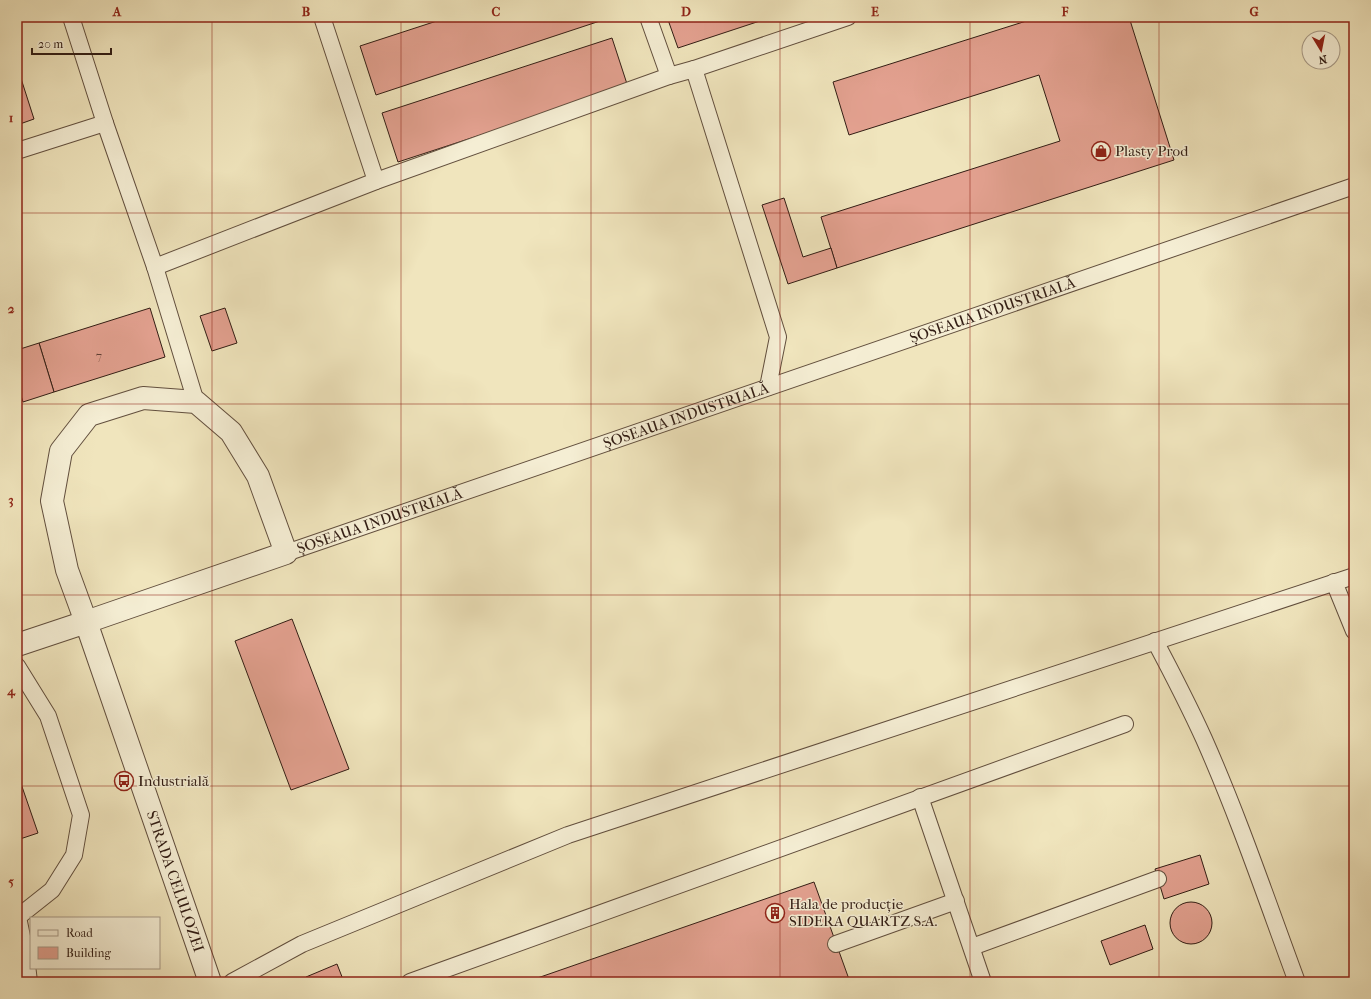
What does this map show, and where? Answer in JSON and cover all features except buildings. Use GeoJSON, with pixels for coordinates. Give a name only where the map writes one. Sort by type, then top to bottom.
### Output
{"type":"FeatureCollection","features":[{"type":"Feature","properties":{"kind":"street","name":"STRADA CELULOZEI"},"geometry":{"type":"LineString","coordinates":[[196,402],[143,398],[89,415],[61,451],[52,501],[67,570],[210,982]]}},
{"type":"Feature","properties":{"kind":"street"},"geometry":{"type":"LineString","coordinates":[[196,402],[232,432],[258,476],[286,553]]}},
{"type":"Feature","properties":{"kind":"street","name":"ȘOSEAUA INDUSTRIALĂ"},"geometry":{"type":"LineString","coordinates":[[17,645],[286,553]]}},
{"type":"Feature","properties":{"kind":"lane"},"geometry":{"type":"LineString","coordinates":[[71,17],[105,123],[156,267],[196,402]]}},
{"type":"Feature","properties":{"kind":"lane"},"geometry":{"type":"LineString","coordinates":[[322,17],[376,181]]}},
{"type":"Feature","properties":{"kind":"lane"},"geometry":{"type":"LineString","coordinates":[[648,17],[669,76]]}},
{"type":"Feature","properties":{"kind":"lane"},"geometry":{"type":"LineString","coordinates":[[156,267],[376,181],[669,76],[848,17]]}},
{"type":"Feature","properties":{"kind":"lane"},"geometry":{"type":"LineString","coordinates":[[694,69],[778,337],[768,387]]}},
{"type":"Feature","properties":{"kind":"lane"},"geometry":{"type":"LineString","coordinates":[[17,151],[105,123]]}},
{"type":"Feature","properties":{"kind":"lane","name":"ȘOSEAUA INDUSTRIALĂ"},"geometry":{"type":"LineString","coordinates":[[286,553],[1354,186]]}},
{"type":"Feature","properties":{"kind":"lane"},"geometry":{"type":"LineString","coordinates":[[232,982],[302,944],[568,835],[1354,576]]}},
{"type":"Feature","properties":{"kind":"lane"},"geometry":{"type":"LineString","coordinates":[[1334,582],[1354,631]]}},
{"type":"Feature","properties":{"kind":"lane"},"geometry":{"type":"LineString","coordinates":[[1155,641],[1180,688],[1204,740],[1244,839],[1297,982]]}},
{"type":"Feature","properties":{"kind":"lane"},"geometry":{"type":"LineString","coordinates":[[17,666],[48,716],[81,815],[74,855],[52,890],[18,917],[22,958],[29,982]]}},
{"type":"Feature","properties":{"kind":"lane"},"geometry":{"type":"LineString","coordinates":[[410,982],[1125,724]]}},
{"type":"Feature","properties":{"kind":"lane"},"geometry":{"type":"LineString","coordinates":[[920,797],[984,982]]}},
{"type":"Feature","properties":{"kind":"lane"},"geometry":{"type":"LineString","coordinates":[[972,947],[1158,880]]}},
{"type":"Feature","properties":{"kind":"lane"},"geometry":{"type":"LineString","coordinates":[[836,944],[956,901]]}},
{"type":"Feature","properties":{"kind":"place","name":"Plasty Prod"},"geometry":{"type":"Point","coordinates":[1101,151]}},
{"type":"Feature","properties":{"kind":"place","name":"Industrială"},"geometry":{"type":"Point","coordinates":[124,781]}},
{"type":"Feature","properties":{"kind":"place","name":"Hala de producție SIDERA QUARTZ S.A."},"geometry":{"type":"Point","coordinates":[775,913]}}]}
